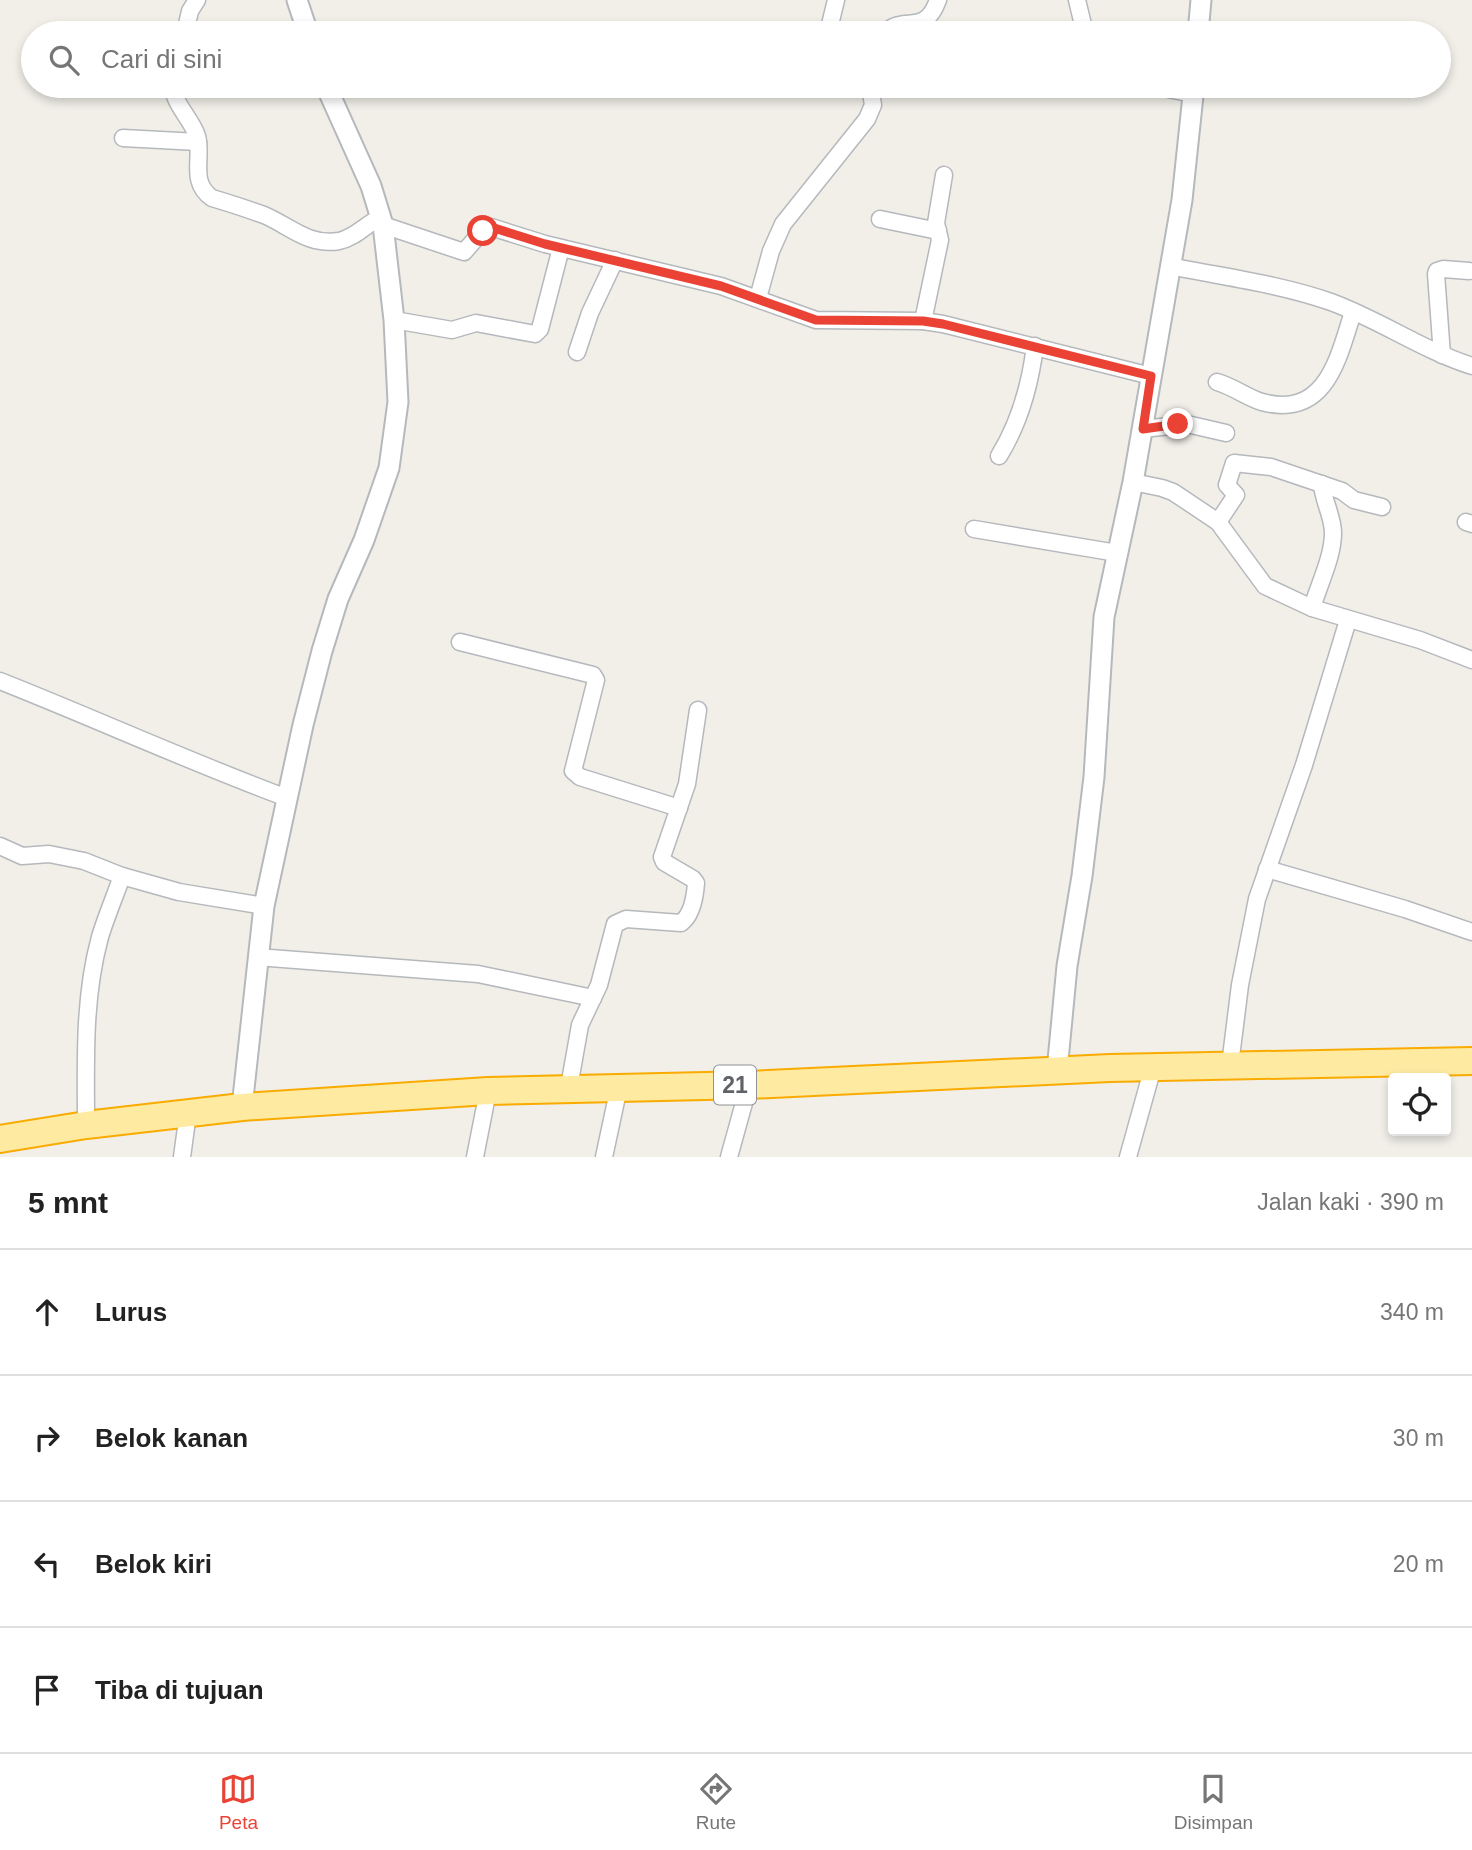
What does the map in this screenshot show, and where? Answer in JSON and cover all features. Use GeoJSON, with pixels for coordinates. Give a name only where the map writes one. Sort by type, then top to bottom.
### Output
{"type":"FeatureCollection","features":[{"type":"Feature","properties":{"kind":"highway","name":"21"},"geometry":{"type":"LineString","coordinates":[[0,1139],[188,1112],[488,1091],[569,1087],[749,1085],[1056,1070],[1472,1060]]}},
{"type":"Feature","properties":{"kind":"street"},"geometry":{"type":"LineString","coordinates":[[188,21],[190,11],[197,0]]}},
{"type":"Feature","properties":{"kind":"street"},"geometry":{"type":"LineString","coordinates":[[297,0],[304,21]]}},
{"type":"Feature","properties":{"kind":"street"},"geometry":{"type":"LineString","coordinates":[[831,21],[836,0]]}},
{"type":"Feature","properties":{"kind":"street"},"geometry":{"type":"LineString","coordinates":[[925,21],[930,18],[938,0]]}},
{"type":"Feature","properties":{"kind":"street"},"geometry":{"type":"LineString","coordinates":[[1077,0],[1082,21]]}},
{"type":"Feature","properties":{"kind":"street"},"geometry":{"type":"LineString","coordinates":[[1199,21],[1201,0]]}},
{"type":"Feature","properties":{"kind":"street"},"geometry":{"type":"LineString","coordinates":[[176,98],[191,122],[198,142],[198,177],[204,193],[266,216],[294,233],[312,239],[341,241],[353,237],[364,225],[382,221],[460,251],[467,251],[488,226],[561,248],[721,286],[816,320],[923,321],[943,324],[1151,376]]}},
{"type":"Feature","properties":{"kind":"street"},"geometry":{"type":"LineString","coordinates":[[242,1107],[264,906],[287,798],[322,651],[338,599],[364,540],[389,468],[398,402],[394,320],[382,221],[371,186],[332,98]]}},
{"type":"Feature","properties":{"kind":"street"},"geometry":{"type":"LineString","coordinates":[[755,297],[783,224],[867,119],[873,105],[872,98]]}},
{"type":"Feature","properties":{"kind":"street"},"geometry":{"type":"LineString","coordinates":[[1056,1070],[1067,966],[1082,876],[1094,777],[1104,617],[1143,429],[1182,200],[1192,98]]}},
{"type":"Feature","properties":{"kind":"street"},"geometry":{"type":"LineString","coordinates":[[123,138],[198,142]]}},
{"type":"Feature","properties":{"kind":"street"},"geometry":{"type":"LineString","coordinates":[[923,321],[940,240],[936,223],[944,175]]}},
{"type":"Feature","properties":{"kind":"street"},"geometry":{"type":"LineString","coordinates":[[880,219],[938,231]]}},
{"type":"Feature","properties":{"kind":"street"},"geometry":{"type":"LineString","coordinates":[[394,320],[452,330],[475,323],[536,334],[540,329],[561,248]]}},
{"type":"Feature","properties":{"kind":"street"},"geometry":{"type":"LineString","coordinates":[[577,352],[590,313],[615,260]]}},
{"type":"Feature","properties":{"kind":"street"},"geometry":{"type":"LineString","coordinates":[[1170,266],[1291,290],[1353,312],[1442,355],[1472,366]]}},
{"type":"Feature","properties":{"kind":"street"},"geometry":{"type":"LineString","coordinates":[[1442,355],[1436,274],[1443,269],[1469,271]]}},
{"type":"Feature","properties":{"kind":"street"},"geometry":{"type":"LineString","coordinates":[[1217,382],[1234,387],[1261,401],[1275,404],[1290,405],[1312,398],[1328,377],[1353,312]]}},
{"type":"Feature","properties":{"kind":"street"},"geometry":{"type":"LineString","coordinates":[[999,456],[1022,410],[1035,346]]}},
{"type":"Feature","properties":{"kind":"street"},"geometry":{"type":"LineString","coordinates":[[1143,429],[1187,424],[1226,433]]}},
{"type":"Feature","properties":{"kind":"street"},"geometry":{"type":"LineString","coordinates":[[1218,522],[1236,495],[1227,485],[1234,463],[1271,467],[1345,492],[1354,500],[1382,507]]}},
{"type":"Feature","properties":{"kind":"street"},"geometry":{"type":"LineString","coordinates":[[1133,482],[1173,492],[1218,522],[1265,586],[1312,608],[1420,640],[1472,660]]}},
{"type":"Feature","properties":{"kind":"street"},"geometry":{"type":"LineString","coordinates":[[1312,608],[1332,540],[1322,484]]}},
{"type":"Feature","properties":{"kind":"street"},"geometry":{"type":"LineString","coordinates":[[974,529],[1117,553]]}},
{"type":"Feature","properties":{"kind":"street"},"geometry":{"type":"LineString","coordinates":[[1230,1065],[1244,961],[1257,900],[1304,765],[1348,620]]}},
{"type":"Feature","properties":{"kind":"street"},"geometry":{"type":"LineString","coordinates":[[460,642],[593,675],[596,680],[593,700],[573,771],[580,777],[679,808]]}},
{"type":"Feature","properties":{"kind":"street"},"geometry":{"type":"LineString","coordinates":[[0,681],[287,798]]}},
{"type":"Feature","properties":{"kind":"street"},"geometry":{"type":"LineString","coordinates":[[569,1087],[580,1025],[599,985],[615,924],[626,919],[681,923],[692,906],[696,883],[694,879],[664,862],[662,857],[687,785],[698,710]]}},
{"type":"Feature","properties":{"kind":"street"},"geometry":{"type":"LineString","coordinates":[[0,846],[22,856],[49,854],[84,861],[122,876],[179,892],[264,906]]}},
{"type":"Feature","properties":{"kind":"street"},"geometry":{"type":"LineString","coordinates":[[1267,869],[1405,909],[1472,932]]}},
{"type":"Feature","properties":{"kind":"street"},"geometry":{"type":"LineString","coordinates":[[86,1125],[86,1032],[91,985],[100,937],[122,876]]}},
{"type":"Feature","properties":{"kind":"street"},"geometry":{"type":"LineString","coordinates":[[257,957],[478,974],[593,998]]}},
{"type":"Feature","properties":{"kind":"street"},"geometry":{"type":"LineString","coordinates":[[1128,1157],[1153,1067]]}},
{"type":"Feature","properties":{"kind":"street"},"geometry":{"type":"LineString","coordinates":[[729,1157],[749,1085]]}},
{"type":"Feature","properties":{"kind":"street"},"geometry":{"type":"LineString","coordinates":[[604,1157],[619,1087]]}},
{"type":"Feature","properties":{"kind":"street"},"geometry":{"type":"LineString","coordinates":[[475,1157],[488,1091]]}},
{"type":"Feature","properties":{"kind":"street"},"geometry":{"type":"LineString","coordinates":[[182,1157],[188,1112]]}},
{"type":"Feature","properties":{"kind":"route"},"geometry":{"type":"LineString","coordinates":[[483,231],[488,226],[545,244],[721,286],[816,320],[923,321],[943,324],[1151,376],[1143,429],[1178,424]]}}]}
